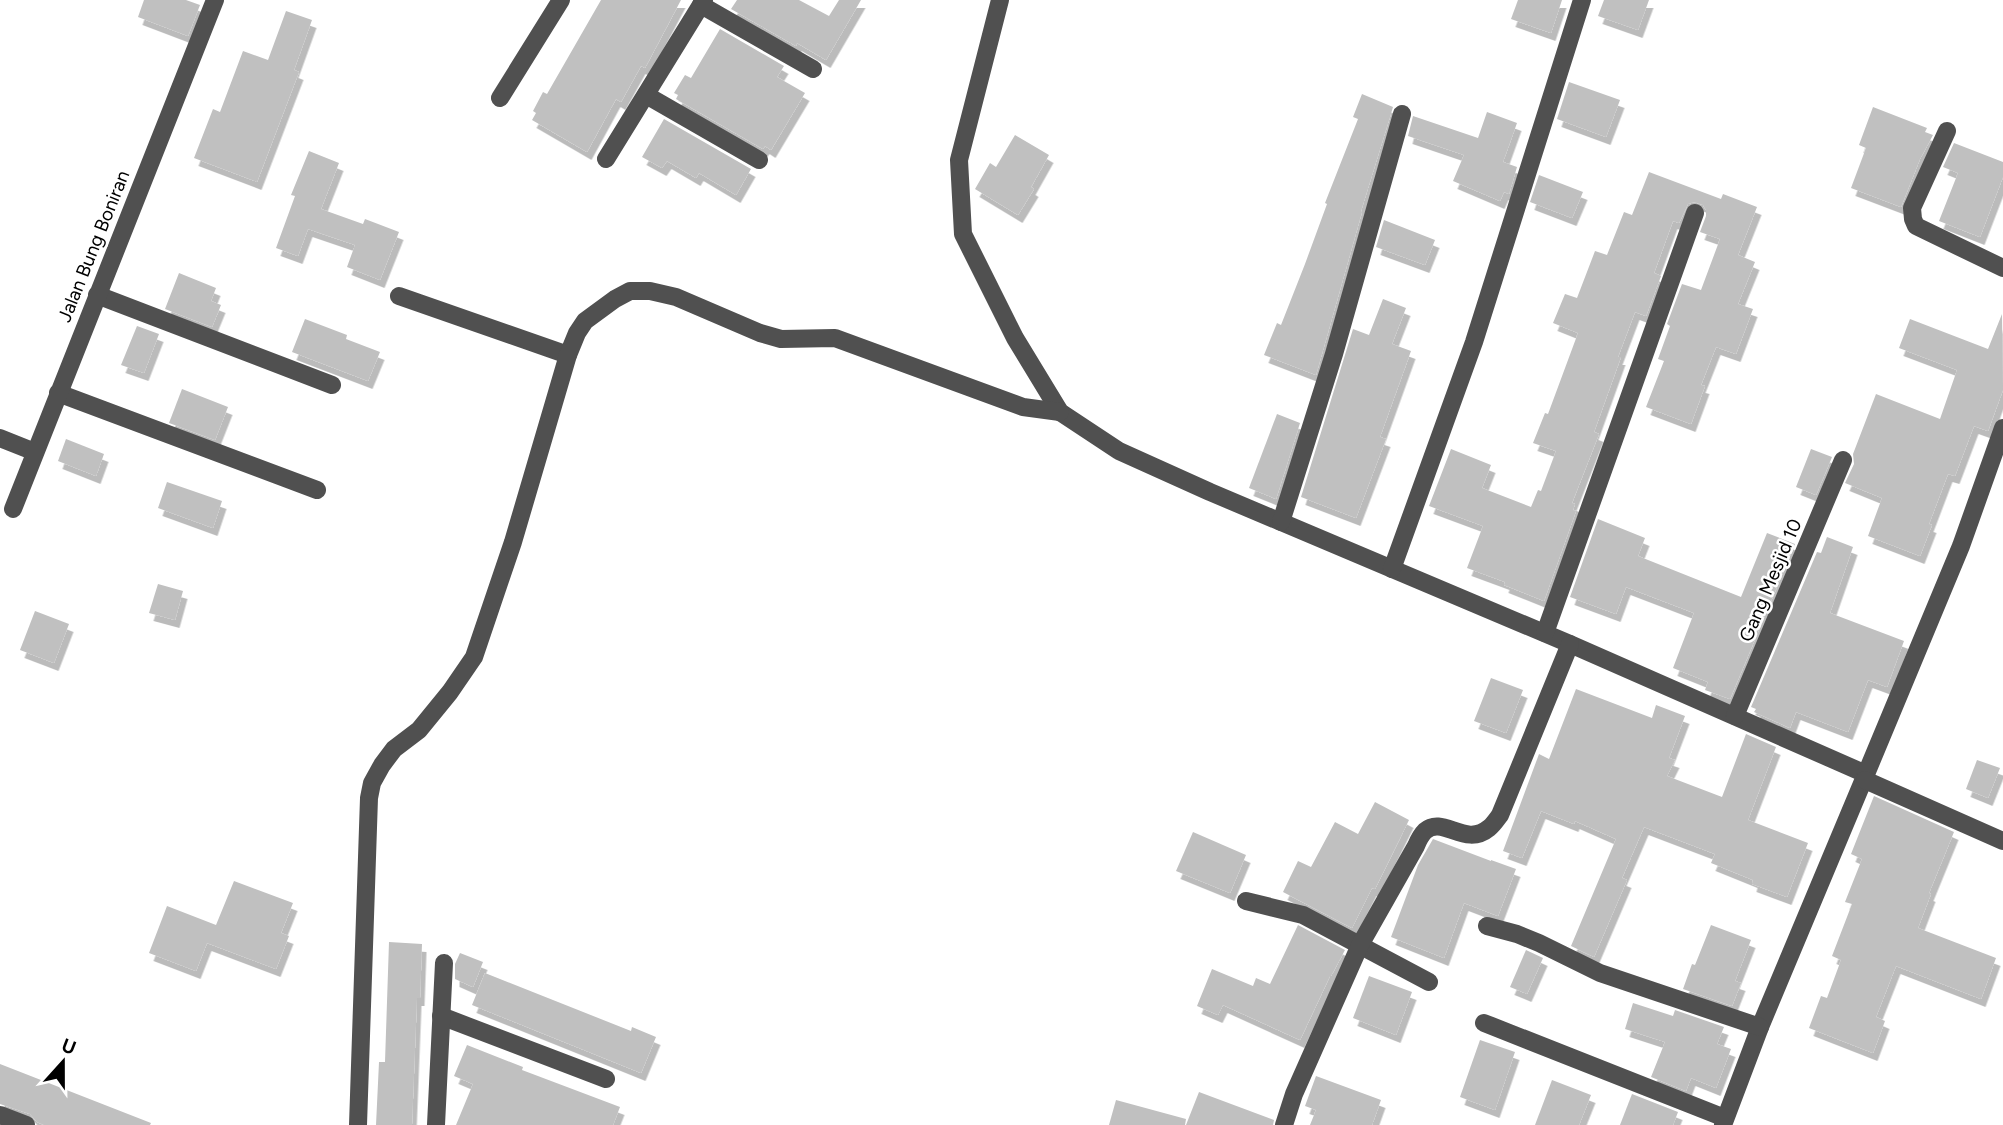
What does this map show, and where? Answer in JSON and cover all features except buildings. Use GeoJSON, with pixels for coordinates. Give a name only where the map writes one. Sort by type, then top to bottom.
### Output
{"type":"FeatureCollection","features":[{"type":"Feature","properties":{"kind":"street","name":"Jalan Bung Boniran"},"geometry":{"type":"LineString","coordinates":[[13,509],[215,0]]}},
{"type":"Feature","properties":{"kind":"street"},"geometry":{"type":"LineString","coordinates":[[500,98],[561,0]]}},
{"type":"Feature","properties":{"kind":"street"},"geometry":{"type":"LineString","coordinates":[[1000,0],[959,160],[963,234],[1015,338],[1060,412],[1119,451],[1570,643],[1735,716],[2003,842]]}},
{"type":"Feature","properties":{"kind":"street"},"geometry":{"type":"LineString","coordinates":[[1392,569],[1475,342],[1583,0]]}},
{"type":"Feature","properties":{"kind":"street"},"geometry":{"type":"LineString","coordinates":[[606,159],[703,2],[813,69]]}},
{"type":"Feature","properties":{"kind":"street"},"geometry":{"type":"LineString","coordinates":[[646,95],[759,160]]}},
{"type":"Feature","properties":{"kind":"street"},"geometry":{"type":"LineString","coordinates":[[1282,522],[1334,354],[1402,114]]}},
{"type":"Feature","properties":{"kind":"street"},"geometry":{"type":"LineString","coordinates":[[1947,131],[1912,208],[1913,219],[1916,226],[2003,268]]}},
{"type":"Feature","properties":{"kind":"street"},"geometry":{"type":"LineString","coordinates":[[1545,633],[1695,213]]}},
{"type":"Feature","properties":{"kind":"street"},"geometry":{"type":"LineString","coordinates":[[358,1125],[369,798],[372,783],[394,749],[419,730],[474,657],[513,542],[568,355],[585,321],[630,291],[650,291],[676,297],[760,333],[781,339],[835,338],[1023,407],[1060,412]]}},
{"type":"Feature","properties":{"kind":"street"},"geometry":{"type":"LineString","coordinates":[[97,295],[332,385]]}},
{"type":"Feature","properties":{"kind":"street"},"geometry":{"type":"LineString","coordinates":[[399,296],[568,355]]}},
{"type":"Feature","properties":{"kind":"street"},"geometry":{"type":"LineString","coordinates":[[58,393],[317,490]]}},
{"type":"Feature","properties":{"kind":"street"},"geometry":{"type":"LineString","coordinates":[[1484,1023],[1724,1121],[1760,1027],[1961,546],[2003,428]]}},
{"type":"Feature","properties":{"kind":"street"},"geometry":{"type":"LineString","coordinates":[[0,438],[35,452]]}},
{"type":"Feature","properties":{"kind":"street","name":"Gang Mesjid 10"},"geometry":{"type":"LineString","coordinates":[[1735,716],[1843,460]]}},
{"type":"Feature","properties":{"kind":"street"},"geometry":{"type":"LineString","coordinates":[[1284,1125],[1294,1094],[1360,945],[1424,832],[1434,827],[1446,827],[1459,835],[1481,833],[1489,829],[1500,815],[1570,643]]}},
{"type":"Feature","properties":{"kind":"street"},"geometry":{"type":"LineString","coordinates":[[1245,901],[1303,915],[1429,982]]}},
{"type":"Feature","properties":{"kind":"street"},"geometry":{"type":"LineString","coordinates":[[1487,926],[1539,943],[1600,973],[1760,1027]]}},
{"type":"Feature","properties":{"kind":"street"},"geometry":{"type":"LineString","coordinates":[[436,1125],[444,963]]}},
{"type":"Feature","properties":{"kind":"street"},"geometry":{"type":"LineString","coordinates":[[441,1016],[606,1079]]}},
{"type":"Feature","properties":{"kind":"street"},"geometry":{"type":"LineString","coordinates":[[0,1115],[26,1125]]}}]}
